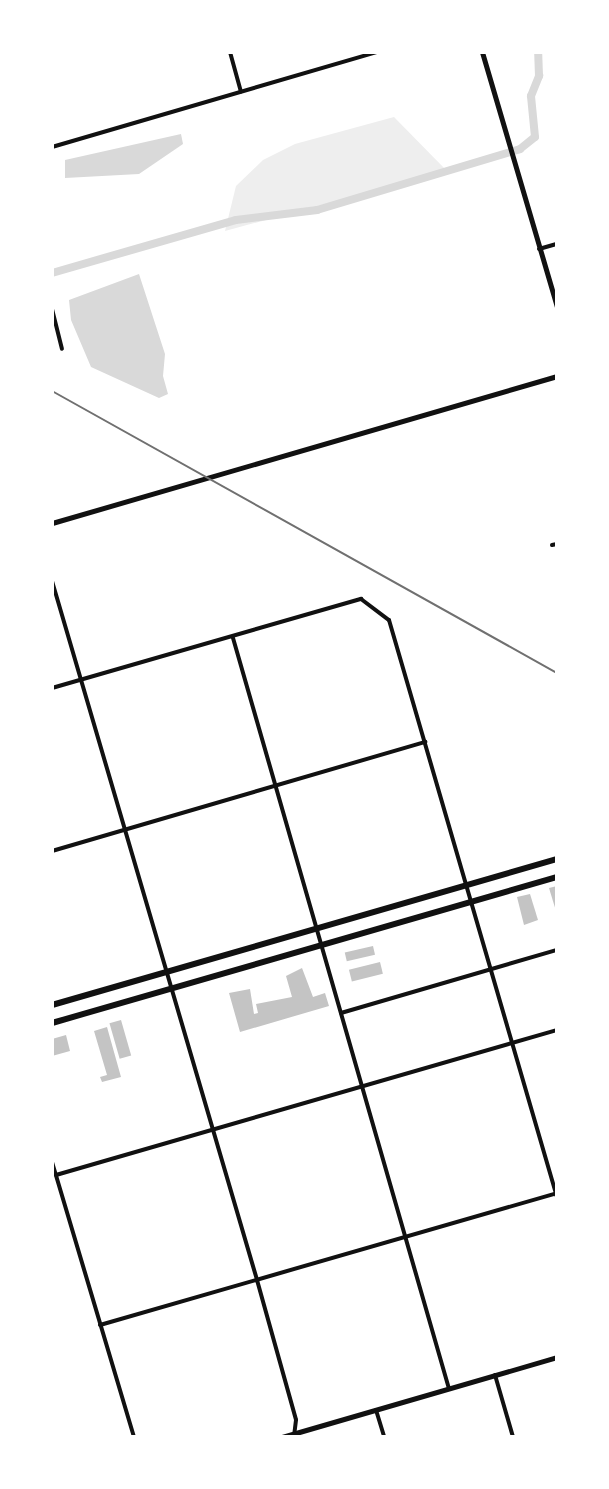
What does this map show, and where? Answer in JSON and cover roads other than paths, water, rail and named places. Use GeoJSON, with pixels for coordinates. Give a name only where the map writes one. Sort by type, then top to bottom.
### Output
{"type":"FeatureCollection","features":[{"type":"Feature","properties":{"kind":"main road"},"geometry":{"type":"LineString","coordinates":[[52,1005],[557,859]]}},
{"type":"Feature","properties":{"kind":"main road"},"geometry":{"type":"LineString","coordinates":[[52,1023],[557,877]]}},
{"type":"Feature","properties":{"kind":"street"},"geometry":{"type":"LineString","coordinates":[[230,52],[241,92]]}},
{"type":"Feature","properties":{"kind":"street"},"geometry":{"type":"LineString","coordinates":[[52,147],[377,52]]}},
{"type":"Feature","properties":{"kind":"street"},"geometry":{"type":"LineString","coordinates":[[482,52],[557,307]]}},
{"type":"Feature","properties":{"kind":"street"},"geometry":{"type":"LineString","coordinates":[[539,249],[557,244]]}},
{"type":"Feature","properties":{"kind":"street"},"geometry":{"type":"LineString","coordinates":[[52,309],[62,349]]}},
{"type":"Feature","properties":{"kind":"street"},"geometry":{"type":"LineString","coordinates":[[52,523],[557,376]]}},
{"type":"Feature","properties":{"kind":"street"},"geometry":{"type":"LineString","coordinates":[[52,581],[257,1280],[296,1420],[294,1435]]}},
{"type":"Feature","properties":{"kind":"street"},"geometry":{"type":"LineString","coordinates":[[52,688],[361,599],[375,605],[389,620],[557,1195],[100,1325]]}},
{"type":"Feature","properties":{"kind":"street"},"geometry":{"type":"LineString","coordinates":[[233,637],[449,1389]]}},
{"type":"Feature","properties":{"kind":"street"},"geometry":{"type":"LineString","coordinates":[[52,851],[425,742]]}},
{"type":"Feature","properties":{"kind":"street"},"geometry":{"type":"LineString","coordinates":[[341,1013],[557,950]]}},
{"type":"Feature","properties":{"kind":"street"},"geometry":{"type":"LineString","coordinates":[[56,1175],[557,1030]]}},
{"type":"Feature","properties":{"kind":"street"},"geometry":{"type":"LineString","coordinates":[[52,1162],[134,1437]]}},
{"type":"Feature","properties":{"kind":"street"},"geometry":{"type":"LineString","coordinates":[[282,1437],[557,1357]]}},
{"type":"Feature","properties":{"kind":"street"},"geometry":{"type":"LineString","coordinates":[[495,1375],[513,1437]]}},
{"type":"Feature","properties":{"kind":"street"},"geometry":{"type":"LineString","coordinates":[[376,1410],[384,1437]]}},
{"type":"Feature","properties":{"kind":"waterway"},"geometry":{"type":"LineString","coordinates":[[52,273],[236,220],[317,210],[520,149],[535,137],[531,96],[539,76],[538,52]]}},
{"type":"Feature","properties":{"kind":"railway"},"geometry":{"type":"LineString","coordinates":[[52,391],[557,673]]}}]}
